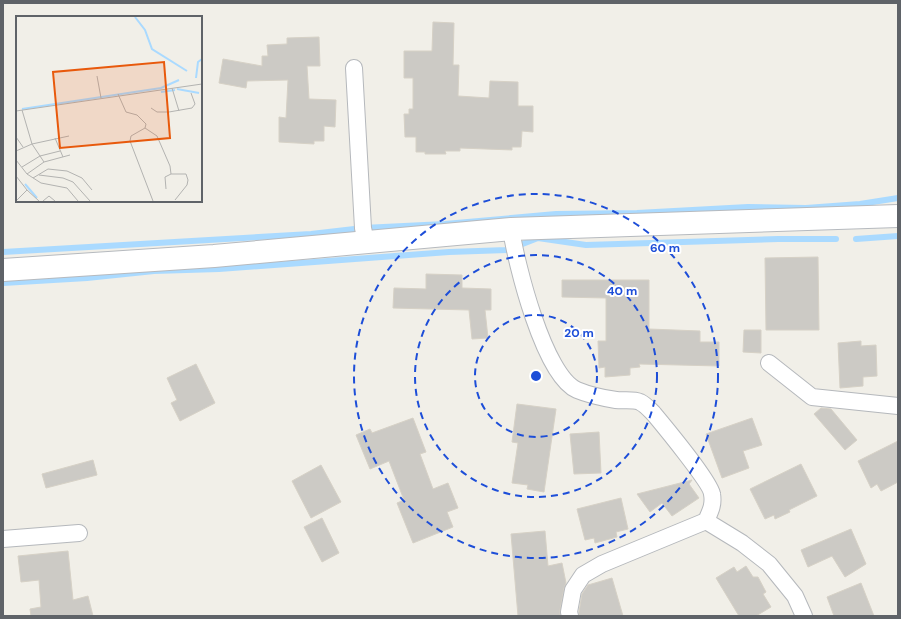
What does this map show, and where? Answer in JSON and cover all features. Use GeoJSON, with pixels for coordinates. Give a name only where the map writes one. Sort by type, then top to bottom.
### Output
{"type":"FeatureCollection","features":[{"type":"Feature","properties":{"kind":"main road"},"geometry":{"type":"LineString","coordinates":[[3,270],[214,256],[511,229],[898,216]]}},
{"type":"Feature","properties":{"kind":"street"},"geometry":{"type":"LineString","coordinates":[[354,68],[363,228],[366,242]]}},
{"type":"Feature","properties":{"kind":"street"},"geometry":{"type":"LineString","coordinates":[[511,229],[513,248],[537,328],[546,349],[561,376],[568,384],[576,389],[617,400],[637,401],[646,406],[654,414],[705,480],[712,492],[712,506],[706,521],[602,564],[584,575],[573,590],[570,616]]}},
{"type":"Feature","properties":{"kind":"street"},"geometry":{"type":"LineString","coordinates":[[769,363],[812,397],[898,406]]}},
{"type":"Feature","properties":{"kind":"street"},"geometry":{"type":"LineString","coordinates":[[706,521],[742,543],[769,564],[795,596],[804,616]]}},
{"type":"Feature","properties":{"kind":"street"},"geometry":{"type":"LineString","coordinates":[[3,539],[79,533]]}},
{"type":"Feature","properties":{"kind":"building"},"geometry":{"type":"Polygon","coordinates":[[[433,22],[454,23],[453,65],[459,65],[458,96],[489,98],[490,81],[518,82],[518,106],[533,106],[533,132],[522,131],[521,147],[512,147],[512,150],[460,148],[460,151],[445,151],[446,154],[425,154],[425,152],[416,152],[416,137],[405,137],[404,114],[409,114],[409,109],[413,109],[413,78],[404,78],[404,51],[432,51],[433,22]]]}},
{"type":"Feature","properties":{"kind":"building"},"geometry":{"type":"Polygon","coordinates":[[[319,37],[320,66],[307,66],[309,99],[336,100],[335,127],[324,126],[324,141],[314,141],[314,144],[279,142],[279,117],[286,118],[288,80],[247,81],[246,88],[219,83],[223,59],[262,66],[262,56],[268,56],[267,45],[287,44],[287,38],[319,37]]]}},
{"type":"Feature","properties":{"kind":"building"},"geometry":{"type":"Polygon","coordinates":[[[818,257],[819,330],[766,330],[765,258],[818,257]]]}},
{"type":"Feature","properties":{"kind":"building"},"geometry":{"type":"Polygon","coordinates":[[[426,274],[462,275],[462,288],[491,289],[491,310],[485,310],[488,338],[472,339],[469,310],[393,308],[394,288],[426,289],[426,274]]]}},
{"type":"Feature","properties":{"kind":"building"},"geometry":{"type":"Polygon","coordinates":[[[562,280],[649,280],[649,329],[700,331],[700,342],[719,342],[719,366],[639,364],[640,367],[630,368],[630,375],[605,377],[605,367],[599,368],[598,341],[606,341],[606,298],[562,297],[562,280]]]}},
{"type":"Feature","properties":{"kind":"building"},"geometry":{"type":"Polygon","coordinates":[[[744,330],[761,330],[761,353],[743,352],[744,330]]]}},
{"type":"Feature","properties":{"kind":"building"},"geometry":{"type":"Polygon","coordinates":[[[861,341],[861,346],[876,345],[877,376],[863,377],[863,386],[840,388],[838,343],[861,341]]]}},
{"type":"Feature","properties":{"kind":"building"},"geometry":{"type":"Polygon","coordinates":[[[196,364],[215,403],[180,421],[171,403],[177,400],[167,378],[196,364]]]}},
{"type":"Feature","properties":{"kind":"building"},"geometry":{"type":"Polygon","coordinates":[[[517,404],[556,409],[544,492],[527,489],[528,485],[512,483],[518,443],[512,442],[517,404]]]}},
{"type":"Feature","properties":{"kind":"building"},"geometry":{"type":"Polygon","coordinates":[[[821,408],[831,409],[857,440],[845,450],[814,414],[821,408]]]}},
{"type":"Feature","properties":{"kind":"building"},"geometry":{"type":"Polygon","coordinates":[[[413,418],[426,452],[420,454],[433,489],[448,483],[458,508],[447,512],[453,527],[413,543],[397,503],[404,500],[389,461],[370,469],[356,435],[370,429],[372,433],[413,418]]]}},
{"type":"Feature","properties":{"kind":"building"},"geometry":{"type":"Polygon","coordinates":[[[752,418],[762,445],[743,451],[749,468],[722,478],[706,434],[752,418]]]}},
{"type":"Feature","properties":{"kind":"building"},"geometry":{"type":"Polygon","coordinates":[[[599,432],[601,473],[574,474],[570,434],[599,432]]]}},
{"type":"Feature","properties":{"kind":"building"},"geometry":{"type":"Polygon","coordinates":[[[898,441],[898,482],[881,491],[877,484],[871,488],[858,461],[898,441]]]}},
{"type":"Feature","properties":{"kind":"building"},"geometry":{"type":"Polygon","coordinates":[[[93,460],[97,475],[46,488],[42,474],[93,460]]]}},
{"type":"Feature","properties":{"kind":"building"},"geometry":{"type":"Polygon","coordinates":[[[801,464],[817,496],[775,519],[774,515],[765,519],[750,489],[801,464]]]}},
{"type":"Feature","properties":{"kind":"building"},"geometry":{"type":"Polygon","coordinates":[[[321,465],[341,502],[311,518],[292,481],[321,465]]]}},
{"type":"Feature","properties":{"kind":"building"},"geometry":{"type":"Polygon","coordinates":[[[692,480],[689,484],[699,498],[672,516],[662,503],[650,512],[637,494],[692,480]]]}},
{"type":"Feature","properties":{"kind":"building"},"geometry":{"type":"Polygon","coordinates":[[[621,498],[628,529],[616,532],[617,537],[595,543],[594,538],[585,540],[577,509],[621,498]]]}},
{"type":"Feature","properties":{"kind":"building"},"geometry":{"type":"Polygon","coordinates":[[[322,518],[339,553],[322,562],[304,527],[322,518]]]}},
{"type":"Feature","properties":{"kind":"building"},"geometry":{"type":"Polygon","coordinates":[[[851,529],[866,564],[845,577],[832,556],[808,567],[801,550],[851,529]]]}},
{"type":"Feature","properties":{"kind":"building"},"geometry":{"type":"Polygon","coordinates":[[[545,531],[548,566],[562,563],[566,583],[560,616],[518,616],[511,534],[545,531]]]}},
{"type":"Feature","properties":{"kind":"building"},"geometry":{"type":"Polygon","coordinates":[[[68,551],[73,600],[88,596],[93,616],[31,616],[30,609],[41,607],[39,580],[21,582],[18,556],[68,551]]]}},
{"type":"Feature","properties":{"kind":"building"},"geometry":{"type":"Polygon","coordinates":[[[746,566],[753,577],[758,577],[766,592],[763,594],[771,607],[756,616],[739,616],[716,578],[734,567],[737,572],[746,566]]]}},
{"type":"Feature","properties":{"kind":"building"},"geometry":{"type":"Polygon","coordinates":[[[612,578],[623,616],[579,616],[582,594],[588,585],[612,578]]]}},
{"type":"Feature","properties":{"kind":"building"},"geometry":{"type":"Polygon","coordinates":[[[861,583],[874,616],[834,616],[827,597],[861,583]]]}},
{"type":"Feature","properties":{"kind":"waterway"},"geometry":{"type":"LineString","coordinates":[[3,252],[311,234],[363,228],[445,224],[556,214],[637,213],[748,207],[806,208],[860,204],[898,198]]}},
{"type":"Feature","properties":{"kind":"waterway"},"geometry":{"type":"LineString","coordinates":[[856,239],[898,236]]}},
{"type":"Feature","properties":{"kind":"waterway"},"geometry":{"type":"LineString","coordinates":[[3,283],[87,278],[154,271],[219,269],[449,252],[507,250],[538,238],[586,245],[778,239],[836,239]]}}]}
